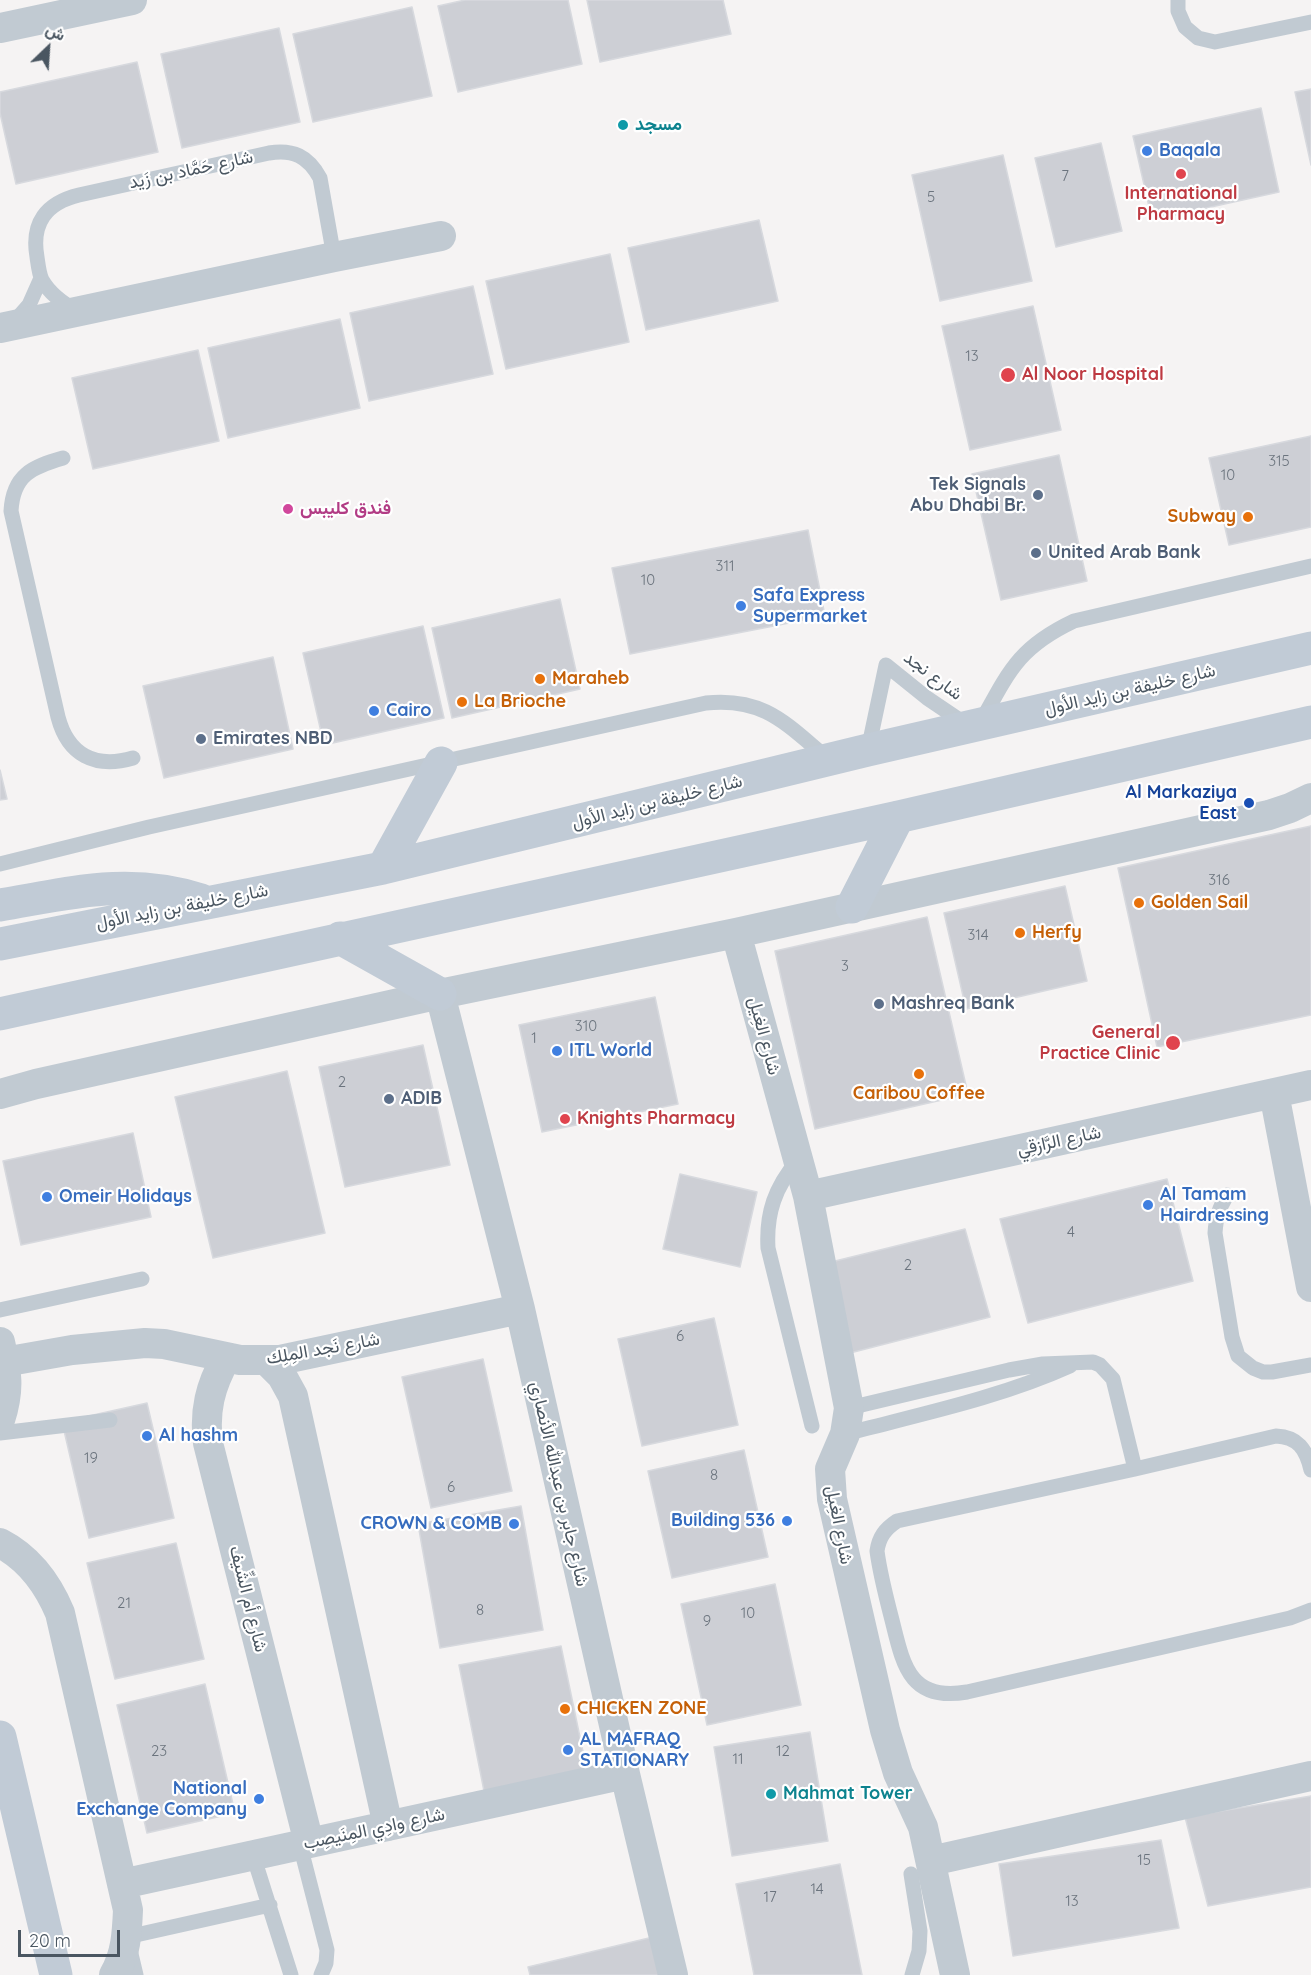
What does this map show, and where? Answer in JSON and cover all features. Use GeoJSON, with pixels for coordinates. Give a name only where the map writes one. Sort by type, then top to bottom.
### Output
{"type":"FeatureCollection","features":[{"type":"Feature","properties":{"kind":"main road","name":"شارع خليفة بن زايد الأول"},"geometry":{"type":"LineString","coordinates":[[0,944],[383,868],[868,750],[1311,648]]}},
{"type":"Feature","properties":{"kind":"main road"},"geometry":{"type":"LineString","coordinates":[[0,1014],[898,817],[1311,723]]}},
{"type":"Feature","properties":{"kind":"main road"},"geometry":{"type":"LineString","coordinates":[[383,868],[441,763]]}},
{"type":"Feature","properties":{"kind":"main road"},"geometry":{"type":"LineString","coordinates":[[852,907],[898,817]]}},
{"type":"Feature","properties":{"kind":"main road"},"geometry":{"type":"LineString","coordinates":[[0,905],[102,887],[158,889],[208,902]]}},
{"type":"Feature","properties":{"kind":"main road"},"geometry":{"type":"LineString","coordinates":[[340,938],[440,994]]}},
{"type":"Feature","properties":{"kind":"main road"},"geometry":{"type":"LineString","coordinates":[[0,1737],[56,1975]]}},
{"type":"Feature","properties":{"kind":"street"},"geometry":{"type":"LineString","coordinates":[[0,28],[132,0]]}},
{"type":"Feature","properties":{"kind":"street"},"geometry":{"type":"LineString","coordinates":[[5,327],[441,236]]}},
{"type":"Feature","properties":{"kind":"street"},"geometry":{"type":"LineString","coordinates":[[0,1095],[48,1082],[440,994],[736,933],[1269,815],[1311,798]]}},
{"type":"Feature","properties":{"kind":"street","name":"شارع الغِيل"},"geometry":{"type":"LineString","coordinates":[[736,933],[808,1196],[847,1421],[830,1469],[832,1499],[885,1730],[898,1773],[921,1821],[921,1868],[955,1975]]}},
{"type":"Feature","properties":{"kind":"street","name":"شارع جابر بن عبدالله الأنصاري"},"geometry":{"type":"LineString","coordinates":[[440,994],[520,1309],[673,1975]]}},
{"type":"Feature","properties":{"kind":"street","name":"شارع الرَّازقِي"},"geometry":{"type":"LineString","coordinates":[[808,1196],[1311,1085]]}},
{"type":"Feature","properties":{"kind":"street"},"geometry":{"type":"LineString","coordinates":[[1274,1093],[1311,1287]]}},
{"type":"Feature","properties":{"kind":"street","name":"شارع نَجد المِلِك"},"geometry":{"type":"LineString","coordinates":[[0,1420],[6,1401],[7,1380],[2,1352],[72,1350],[145,1343],[164,1344],[226,1358],[267,1361],[300,1357],[520,1309]]}},
{"type":"Feature","properties":{"kind":"street","name":"شارع أم الشِّيف"},"geometry":{"type":"LineString","coordinates":[[226,1358],[210,1390],[206,1425],[208,1443],[304,1844]]}},
{"type":"Feature","properties":{"kind":"street"},"geometry":{"type":"LineString","coordinates":[[267,1361],[282,1376],[292,1396],[388,1826]]}},
{"type":"Feature","properties":{"kind":"street"},"geometry":{"type":"LineString","coordinates":[[0,1543],[26,1560],[40,1576],[60,1612],[128,1910],[127,1936],[121,1963],[114,1975]]}},
{"type":"Feature","properties":{"kind":"street","name":"شارع وادِي المِنَيصِب"},"geometry":{"type":"LineString","coordinates":[[122,1884],[625,1774]]}},
{"type":"Feature","properties":{"kind":"street"},"geometry":{"type":"LineString","coordinates":[[921,1868],[1311,1776]]}},
{"type":"Feature","properties":{"kind":"lane"},"geometry":{"type":"LineString","coordinates":[[1178,0],[1178,11],[1185,27],[1198,38],[1215,42],[1311,22]]}},
{"type":"Feature","properties":{"kind":"lane","name":"شارع حَمَّاد بن زَيد"},"geometry":{"type":"LineString","coordinates":[[41,278],[35,244],[36,230],[42,216],[65,198],[281,151],[294,153],[305,158],[314,166],[320,178],[334,257]]}},
{"type":"Feature","properties":{"kind":"lane"},"geometry":{"type":"LineString","coordinates":[[5,327],[29,305],[41,278],[57,298],[78,312]]}},
{"type":"Feature","properties":{"kind":"lane"},"geometry":{"type":"LineString","coordinates":[[63,458],[36,467],[27,473],[14,490],[11,511],[55,705],[62,730],[69,743],[79,752],[105,763],[133,758]]}},
{"type":"Feature","properties":{"kind":"lane"},"geometry":{"type":"LineString","coordinates":[[975,726],[1010,669],[1028,649],[1050,633],[1074,621],[1130,606],[1311,566]]}},
{"type":"Feature","properties":{"kind":"lane","name":"شارع نجد"},"geometry":{"type":"LineString","coordinates":[[868,750],[886,665],[927,698],[975,726]]}},
{"type":"Feature","properties":{"kind":"lane"},"geometry":{"type":"LineString","coordinates":[[0,864],[149,827],[706,703],[726,701],[745,703],[763,709],[779,719],[829,760]]}},
{"type":"Feature","properties":{"kind":"lane"},"geometry":{"type":"LineString","coordinates":[[798,1161],[785,1175],[776,1191],[767,1229],[768,1248],[812,1426]]}},
{"type":"Feature","properties":{"kind":"lane"},"geometry":{"type":"LineString","coordinates":[[1227,1195],[1216,1219],[1215,1233],[1232,1337],[1238,1356],[1253,1368],[1263,1372],[1311,1365]]}},
{"type":"Feature","properties":{"kind":"lane"},"geometry":{"type":"LineString","coordinates":[[0,1310],[142,1279]]}},
{"type":"Feature","properties":{"kind":"lane"},"geometry":{"type":"LineString","coordinates":[[847,1421],[1009,1370],[1043,1364],[1086,1361],[1100,1365],[1113,1379],[1136,1469]]}},
{"type":"Feature","properties":{"kind":"lane"},"geometry":{"type":"LineString","coordinates":[[847,1421],[996,1394],[1078,1362]]}},
{"type":"Feature","properties":{"kind":"lane"},"geometry":{"type":"LineString","coordinates":[[0,1433],[110,1420]]}},
{"type":"Feature","properties":{"kind":"lane"},"geometry":{"type":"LineString","coordinates":[[1311,1470],[1307,1454],[1302,1446],[1294,1440],[1275,1436],[1136,1469],[907,1518],[889,1526],[882,1533],[878,1542],[878,1561],[902,1662],[908,1673],[918,1683],[941,1694],[967,1692],[1290,1618],[1311,1610]]}},
{"type":"Feature","properties":{"kind":"lane"},"geometry":{"type":"LineString","coordinates":[[304,1844],[327,1950],[326,1963],[321,1975]]}},
{"type":"Feature","properties":{"kind":"lane"},"geometry":{"type":"LineString","coordinates":[[254,1855],[291,1975]]}},
{"type":"Feature","properties":{"kind":"lane"},"geometry":{"type":"LineString","coordinates":[[912,1975],[919,1951],[921,1868]]}},
{"type":"Feature","properties":{"kind":"lane"},"geometry":{"type":"LineString","coordinates":[[136,1975],[127,1936],[270,1905]]}},
{"type":"Feature","properties":{"kind":"building"},"geometry":{"type":"Polygon","coordinates":[[[465,0],[568,0],[582,64],[458,92],[438,6],[465,0]]]}},
{"type":"Feature","properties":{"kind":"building"},"geometry":{"type":"Polygon","coordinates":[[[587,0],[723,0],[731,34],[600,62],[587,0]]]}},
{"type":"Feature","properties":{"kind":"building"},"geometry":{"type":"Polygon","coordinates":[[[412,7],[432,96],[313,122],[293,34],[412,7]]]}},
{"type":"Feature","properties":{"kind":"building"},"geometry":{"type":"Polygon","coordinates":[[[279,28],[300,122],[182,148],[161,54],[279,28]]]}},
{"type":"Feature","properties":{"kind":"building"},"geometry":{"type":"Polygon","coordinates":[[[137,62],[158,152],[16,184],[0,113],[0,92],[137,62]]]}},
{"type":"Feature","properties":{"kind":"building"},"geometry":{"type":"Polygon","coordinates":[[[1311,89],[1311,165],[1295,92],[1311,89]]]}},
{"type":"Feature","properties":{"kind":"building"},"geometry":{"type":"Polygon","coordinates":[[[1261,108],[1279,192],[1152,220],[1133,136],[1261,108]]]}},
{"type":"Feature","properties":{"kind":"building"},"geometry":{"type":"Polygon","coordinates":[[[1101,143],[1122,231],[1056,247],[1035,158],[1101,143]]]}},
{"type":"Feature","properties":{"kind":"building"},"geometry":{"type":"Polygon","coordinates":[[[1003,155],[1032,281],[940,301],[912,175],[1003,155]]]}},
{"type":"Feature","properties":{"kind":"building"},"geometry":{"type":"Polygon","coordinates":[[[759,220],[778,301],[646,330],[628,248],[759,220]]]}},
{"type":"Feature","properties":{"kind":"building"},"geometry":{"type":"Polygon","coordinates":[[[610,254],[629,342],[506,369],[486,281],[610,254]]]}},
{"type":"Feature","properties":{"kind":"building"},"geometry":{"type":"Polygon","coordinates":[[[473,286],[493,374],[369,401],[350,313],[473,286]]]}},
{"type":"Feature","properties":{"kind":"building"},"geometry":{"type":"Polygon","coordinates":[[[1033,306],[1061,430],[970,450],[942,326],[1033,306]]]}},
{"type":"Feature","properties":{"kind":"building"},"geometry":{"type":"Polygon","coordinates":[[[340,319],[360,408],[228,438],[208,348],[340,319]]]}},
{"type":"Feature","properties":{"kind":"building"},"geometry":{"type":"Polygon","coordinates":[[[198,350],[219,441],[93,469],[72,378],[198,350]]]}},
{"type":"Feature","properties":{"kind":"building"},"geometry":{"type":"Polygon","coordinates":[[[1311,436],[1311,527],[1229,545],[1209,458],[1311,436]]]}},
{"type":"Feature","properties":{"kind":"building","name":"United Arab Bank"},"geometry":{"type":"Polygon","coordinates":[[[1059,455],[1087,581],[1001,600],[972,474],[1059,455]]]}},
{"type":"Feature","properties":{"kind":"building"},"geometry":{"type":"Polygon","coordinates":[[[808,530],[825,616],[630,654],[612,568],[808,530]]]}},
{"type":"Feature","properties":{"kind":"building"},"geometry":{"type":"Polygon","coordinates":[[[560,599],[580,689],[452,718],[432,628],[560,599]]]}},
{"type":"Feature","properties":{"kind":"building"},"geometry":{"type":"Polygon","coordinates":[[[423,626],[444,718],[324,745],[303,653],[423,626]]]}},
{"type":"Feature","properties":{"kind":"building"},"geometry":{"type":"Polygon","coordinates":[[[273,657],[293,749],[164,778],[143,686],[273,657]]]}},
{"type":"Feature","properties":{"kind":"building"},"geometry":{"type":"Polygon","coordinates":[[[0,770],[7,799],[0,800],[0,770]]]}},
{"type":"Feature","properties":{"kind":"building"},"geometry":{"type":"Polygon","coordinates":[[[1311,826],[1311,1015],[1157,1047],[1118,868],[1311,826]]]}},
{"type":"Feature","properties":{"kind":"building"},"geometry":{"type":"Polygon","coordinates":[[[1065,886],[1087,981],[966,1009],[944,913],[1065,886]]]}},
{"type":"Feature","properties":{"kind":"building"},"geometry":{"type":"Polygon","coordinates":[[[927,917],[968,1094],[815,1129],[775,951],[927,917]]]}},
{"type":"Feature","properties":{"kind":"building"},"geometry":{"type":"Polygon","coordinates":[[[655,997],[678,1104],[542,1132],[519,1025],[655,997]]]}},
{"type":"Feature","properties":{"kind":"building"},"geometry":{"type":"Polygon","coordinates":[[[423,1045],[450,1165],[345,1187],[319,1067],[423,1045]]]}},
{"type":"Feature","properties":{"kind":"building"},"geometry":{"type":"Polygon","coordinates":[[[287,1071],[325,1233],[213,1258],[175,1097],[287,1071]]]}},
{"type":"Feature","properties":{"kind":"building"},"geometry":{"type":"Polygon","coordinates":[[[133,1133],[151,1217],[21,1245],[3,1161],[133,1133]]]}},
{"type":"Feature","properties":{"kind":"building"},"geometry":{"type":"Polygon","coordinates":[[[680,1174],[757,1192],[740,1267],[663,1249],[680,1174]]]}},
{"type":"Feature","properties":{"kind":"building"},"geometry":{"type":"Polygon","coordinates":[[[1167,1179],[1193,1281],[1028,1323],[1000,1219],[1167,1179]]]}},
{"type":"Feature","properties":{"kind":"building"},"geometry":{"type":"Polygon","coordinates":[[[965,1229],[990,1317],[850,1353],[827,1263],[965,1229]]]}},
{"type":"Feature","properties":{"kind":"building"},"geometry":{"type":"Polygon","coordinates":[[[714,1318],[738,1425],[642,1446],[618,1339],[714,1318]]]}},
{"type":"Feature","properties":{"kind":"building"},"geometry":{"type":"Polygon","coordinates":[[[483,1359],[512,1491],[431,1508],[402,1377],[483,1359]]]}},
{"type":"Feature","properties":{"kind":"building"},"geometry":{"type":"Polygon","coordinates":[[[147,1403],[174,1518],[89,1538],[62,1422],[147,1403]]]}},
{"type":"Feature","properties":{"kind":"building"},"geometry":{"type":"Polygon","coordinates":[[[744,1450],[768,1557],[672,1578],[648,1471],[744,1450]]]}},
{"type":"Feature","properties":{"kind":"building"},"geometry":{"type":"Polygon","coordinates":[[[521,1506],[543,1630],[440,1648],[418,1524],[521,1506]]]}},
{"type":"Feature","properties":{"kind":"building"},"geometry":{"type":"Polygon","coordinates":[[[176,1543],[204,1659],[115,1679],[87,1563],[176,1543]]]}},
{"type":"Feature","properties":{"kind":"building"},"geometry":{"type":"Polygon","coordinates":[[[775,1584],[801,1705],[707,1725],[681,1604],[775,1584]]]}},
{"type":"Feature","properties":{"kind":"building"},"geometry":{"type":"Polygon","coordinates":[[[561,1646],[587,1771],[484,1791],[459,1665],[561,1646]]]}},
{"type":"Feature","properties":{"kind":"building"},"geometry":{"type":"Polygon","coordinates":[[[205,1684],[235,1813],[147,1833],[117,1705],[205,1684]]]}},
{"type":"Feature","properties":{"kind":"building","name":"Mahmat Tower"},"geometry":{"type":"Polygon","coordinates":[[[810,1732],[828,1841],[732,1856],[714,1747],[810,1732]]]}},
{"type":"Feature","properties":{"kind":"building"},"geometry":{"type":"Polygon","coordinates":[[[1311,1796],[1311,1887],[1208,1906],[1185,1817],[1311,1796]]]}},
{"type":"Feature","properties":{"kind":"building"},"geometry":{"type":"Polygon","coordinates":[[[1161,1840],[1179,1928],[1013,1956],[999,1864],[1161,1840]]]}},
{"type":"Feature","properties":{"kind":"building"},"geometry":{"type":"Polygon","coordinates":[[[840,1864],[862,1975],[754,1975],[736,1884],[840,1864]]]}},
{"type":"Feature","properties":{"kind":"building"},"geometry":{"type":"Polygon","coordinates":[[[653,1937],[663,1975],[530,1975],[528,1967],[653,1937]]]}},
{"type":"Feature","properties":{"kind":"place","name":"مسجد"},"geometry":{"type":"Point","coordinates":[623,125]}},
{"type":"Feature","properties":{"kind":"place","name":"Baqala"},"geometry":{"type":"Point","coordinates":[1147,151]}},
{"type":"Feature","properties":{"kind":"place","name":"International Pharmacy"},"geometry":{"type":"Point","coordinates":[1181,174]}},
{"type":"Feature","properties":{"kind":"place","name":"Al Noor Hospital"},"geometry":{"type":"Point","coordinates":[1008,375]}},
{"type":"Feature","properties":{"kind":"place","name":"Tek Signals Abu Dhabi Br."},"geometry":{"type":"Point","coordinates":[1038,495]}},
{"type":"Feature","properties":{"kind":"place","name":"فندق كليبس"},"geometry":{"type":"Point","coordinates":[288,509]}},
{"type":"Feature","properties":{"kind":"place","name":"Subway"},"geometry":{"type":"Point","coordinates":[1248,517]}},
{"type":"Feature","properties":{"kind":"place","name":"United Arab Bank"},"geometry":{"type":"Point","coordinates":[1036,553]}},
{"type":"Feature","properties":{"kind":"place","name":"Safa Express Supermarket"},"geometry":{"type":"Point","coordinates":[741,606]}},
{"type":"Feature","properties":{"kind":"place","name":"Maraheb"},"geometry":{"type":"Point","coordinates":[540,679]}},
{"type":"Feature","properties":{"kind":"place","name":"La Brioche"},"geometry":{"type":"Point","coordinates":[462,702]}},
{"type":"Feature","properties":{"kind":"place","name":"Cairo"},"geometry":{"type":"Point","coordinates":[374,711]}},
{"type":"Feature","properties":{"kind":"place","name":"Emirates NBD"},"geometry":{"type":"Point","coordinates":[201,739]}},
{"type":"Feature","properties":{"kind":"place","name":"Al Markaziya East"},"geometry":{"type":"Point","coordinates":[1249,803]}},
{"type":"Feature","properties":{"kind":"place","name":"Golden Sail"},"geometry":{"type":"Point","coordinates":[1139,903]}},
{"type":"Feature","properties":{"kind":"place","name":"Herfy"},"geometry":{"type":"Point","coordinates":[1020,933]}},
{"type":"Feature","properties":{"kind":"place","name":"Mashreq Bank"},"geometry":{"type":"Point","coordinates":[879,1004]}},
{"type":"Feature","properties":{"kind":"place","name":"General Practice Clinic"},"geometry":{"type":"Point","coordinates":[1173,1043]}},
{"type":"Feature","properties":{"kind":"place","name":"ITL World"},"geometry":{"type":"Point","coordinates":[557,1051]}},
{"type":"Feature","properties":{"kind":"place","name":"Caribou Coffee"},"geometry":{"type":"Point","coordinates":[919,1074]}},
{"type":"Feature","properties":{"kind":"place","name":"ADIB"},"geometry":{"type":"Point","coordinates":[389,1099]}},
{"type":"Feature","properties":{"kind":"place","name":"Knights Pharmacy"},"geometry":{"type":"Point","coordinates":[565,1119]}},
{"type":"Feature","properties":{"kind":"place","name":"Omeir Holidays"},"geometry":{"type":"Point","coordinates":[47,1197]}},
{"type":"Feature","properties":{"kind":"place","name":"Al Tamam Hairdressing"},"geometry":{"type":"Point","coordinates":[1148,1205]}},
{"type":"Feature","properties":{"kind":"place","name":"Al hashm"},"geometry":{"type":"Point","coordinates":[147,1436]}},
{"type":"Feature","properties":{"kind":"place","name":"Building 536"},"geometry":{"type":"Point","coordinates":[787,1521]}},
{"type":"Feature","properties":{"kind":"place","name":"CROWN & COMB"},"geometry":{"type":"Point","coordinates":[514,1524]}},
{"type":"Feature","properties":{"kind":"place","name":"CHICKEN ZONE"},"geometry":{"type":"Point","coordinates":[565,1709]}},
{"type":"Feature","properties":{"kind":"place","name":"AL MAFRAQ STATIONARY"},"geometry":{"type":"Point","coordinates":[568,1750]}},
{"type":"Feature","properties":{"kind":"place","name":"Mahmat Tower"},"geometry":{"type":"Point","coordinates":[771,1794]}},
{"type":"Feature","properties":{"kind":"place","name":"National Exchange Company"},"geometry":{"type":"Point","coordinates":[259,1799]}}]}
